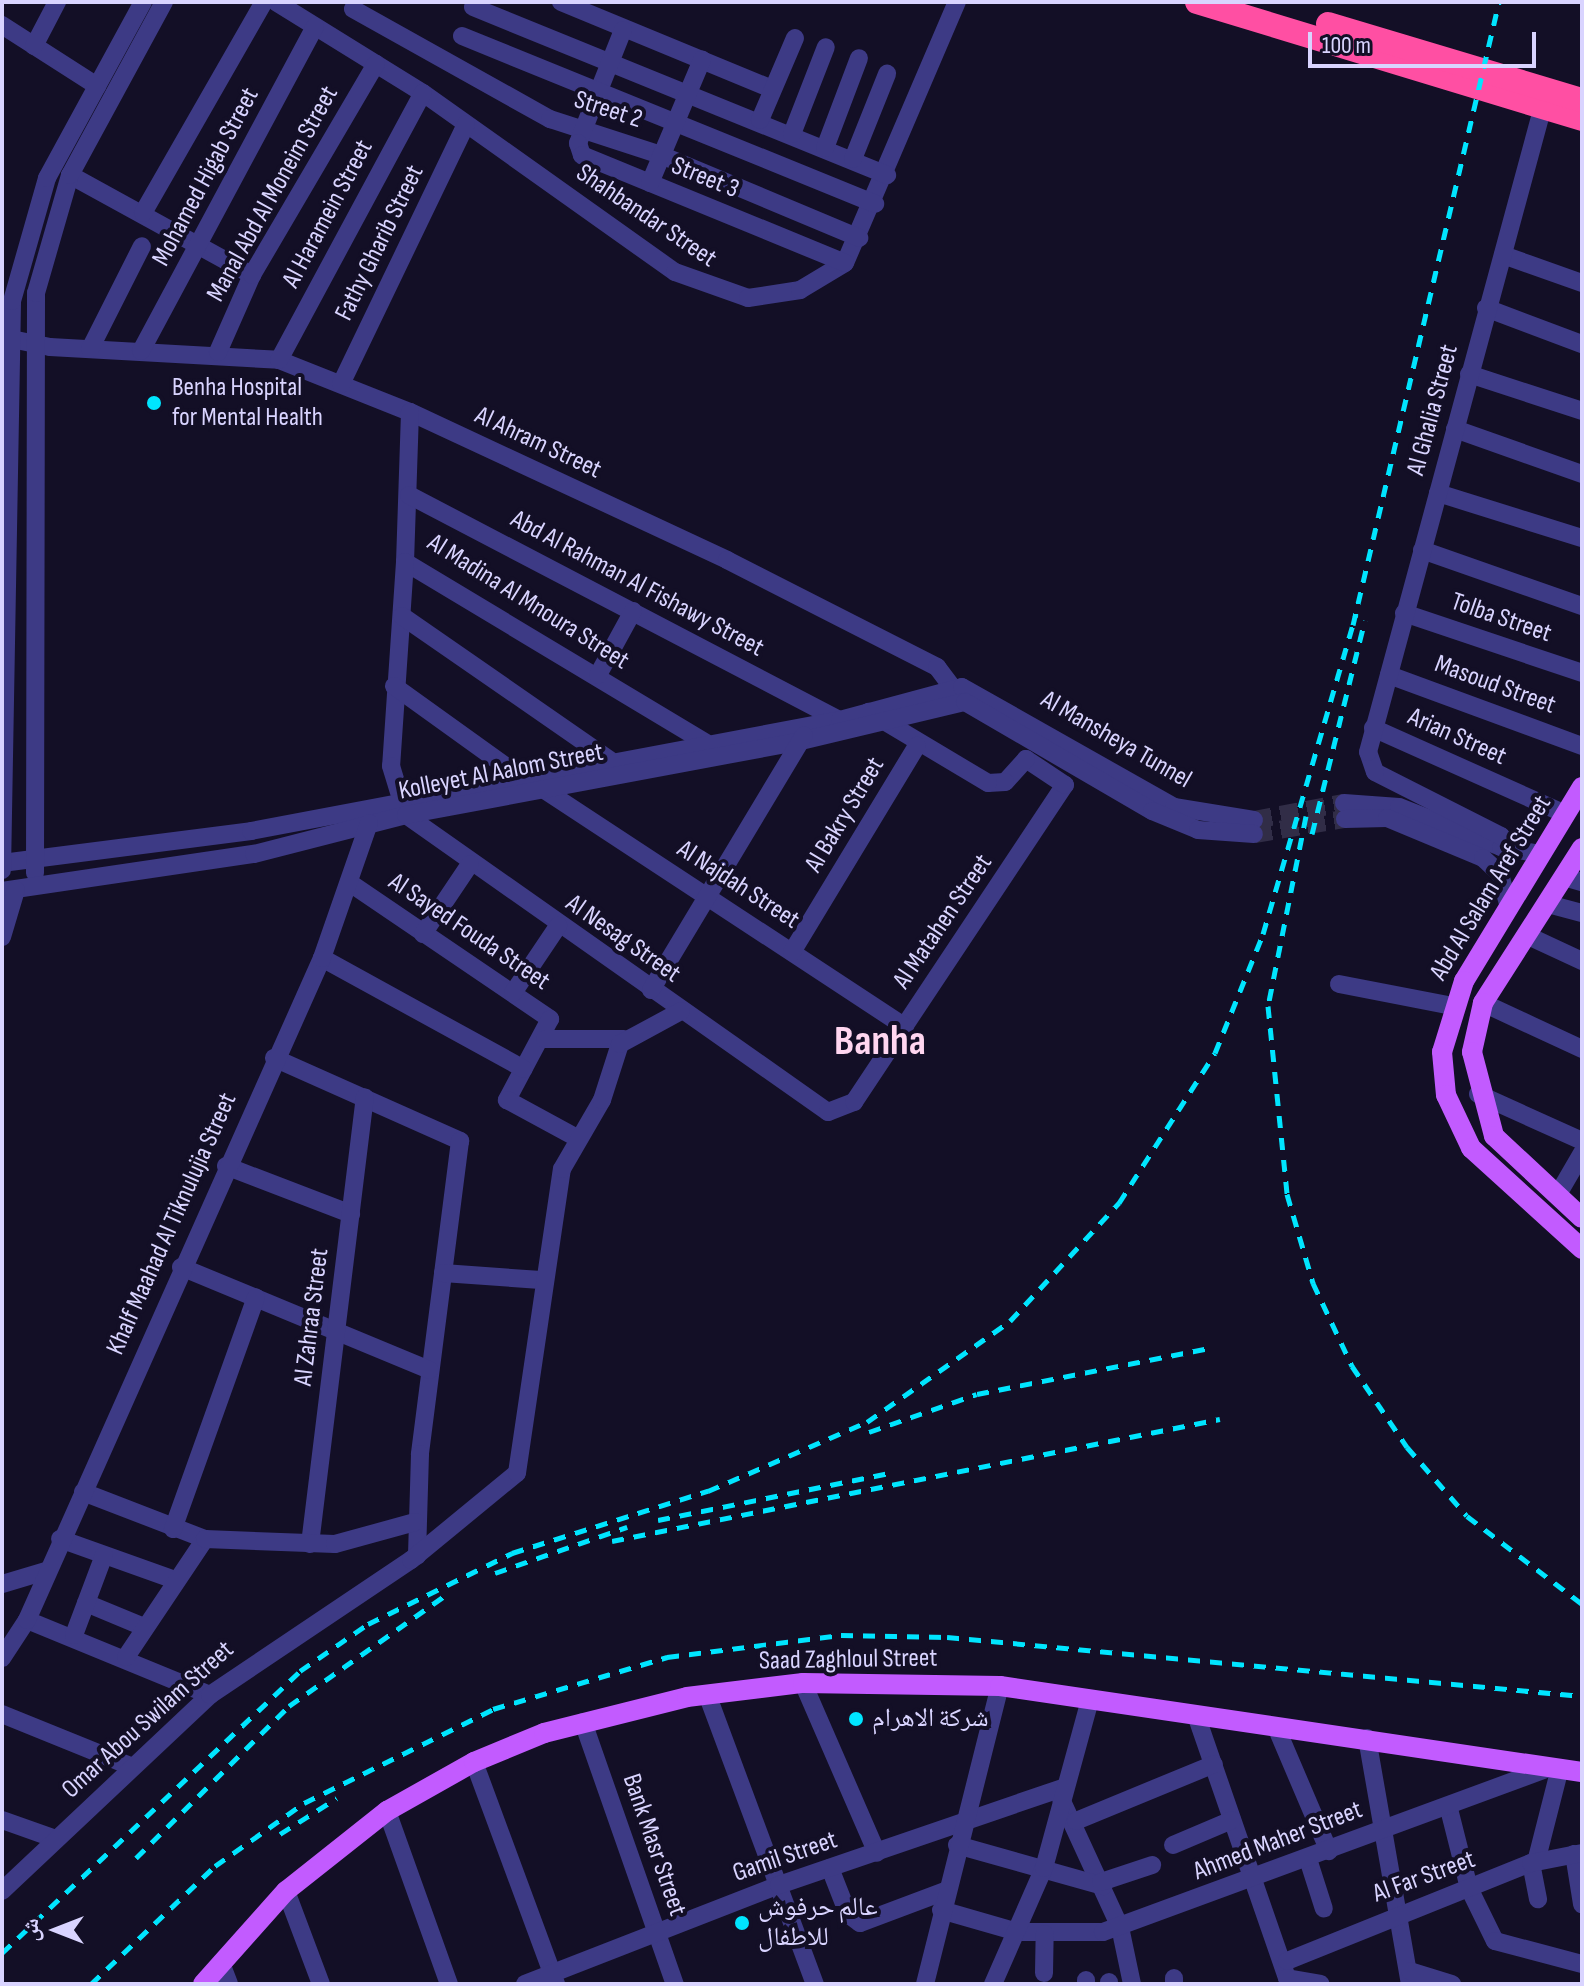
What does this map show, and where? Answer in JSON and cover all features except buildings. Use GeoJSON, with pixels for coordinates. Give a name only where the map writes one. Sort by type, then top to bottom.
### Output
{"type":"FeatureCollection","features":[{"type":"Feature","properties":{"kind":"highway"},"geometry":{"type":"LineString","coordinates":[[1197,2],[1321,30],[1491,82],[1582,100]]}},
{"type":"Feature","properties":{"kind":"highway"},"geometry":{"type":"LineString","coordinates":[[1253,2],[1321,30]]}},
{"type":"Feature","properties":{"kind":"highway"},"geometry":{"type":"LineString","coordinates":[[1491,82],[1543,106],[1582,119]]}},
{"type":"Feature","properties":{"kind":"main road","name":"Abd Al Salam Aref Street"},"geometry":{"type":"LineString","coordinates":[[1582,787],[1508,904],[1449,1015],[1444,1083],[1471,1148],[1582,1249]]}},
{"type":"Feature","properties":{"kind":"main road","name":"Abd Al Salam Aref Street"},"geometry":{"type":"LineString","coordinates":[[1582,848],[1573,880],[1548,904],[1526,935],[1483,1003],[1474,1035],[1476,1086],[1494,1136],[1582,1218]]}},
{"type":"Feature","properties":{"kind":"main road"},"geometry":{"type":"LineString","coordinates":[[1449,1015],[1455,1038],[1474,1035]]}},
{"type":"Feature","properties":{"kind":"main road"},"geometry":{"type":"LineString","coordinates":[[1444,1083],[1457,1074],[1476,1086]]}},
{"type":"Feature","properties":{"kind":"main road","name":"Saad Zaghloul Street"},"geometry":{"type":"LineString","coordinates":[[203,1984],[286,1891],[387,1811],[474,1762],[583,1722],[707,1694],[803,1683],[1000,1686],[1582,1772]]}},
{"type":"Feature","properties":{"kind":"street"},"geometry":{"type":"LineString","coordinates":[[34,46],[57,2]]}},
{"type":"Feature","properties":{"kind":"street"},"geometry":{"type":"LineString","coordinates":[[3,865],[8,518],[5,337],[35,208],[143,2]]}},
{"type":"Feature","properties":{"kind":"street"},"geometry":{"type":"LineString","coordinates":[[2,937],[18,890],[35,861],[32,347],[42,260],[70,175],[164,2]]}},
{"type":"Feature","properties":{"kind":"street"},"geometry":{"type":"LineString","coordinates":[[143,213],[264,2]]}},
{"type":"Feature","properties":{"kind":"street","name":"Shahbandar Street"},"geometry":{"type":"LineString","coordinates":[[276,2],[423,93],[697,285],[774,297],[845,263]]}},
{"type":"Feature","properties":{"kind":"street"},"geometry":{"type":"LineString","coordinates":[[845,263],[875,204],[957,2]]}},
{"type":"Feature","properties":{"kind":"street"},"geometry":{"type":"LineString","coordinates":[[573,4],[623,30],[772,89]]}},
{"type":"Feature","properties":{"kind":"street"},"geometry":{"type":"LineString","coordinates":[[452,59],[474,5],[760,120],[887,175]]}},
{"type":"Feature","properties":{"kind":"street"},"geometry":{"type":"LineString","coordinates":[[339,41],[354,6]]}},
{"type":"Feature","properties":{"kind":"street","name":"Street 2"},"geometry":{"type":"LineString","coordinates":[[354,6],[452,59],[550,119],[584,126],[661,155],[859,238]]}},
{"type":"Feature","properties":{"kind":"street"},"geometry":{"type":"LineString","coordinates":[[2,25],[97,86]]}},
{"type":"Feature","properties":{"kind":"street","name":"Mohamed Higab Street"},"geometry":{"type":"LineString","coordinates":[[141,351],[201,246],[315,27]]}},
{"type":"Feature","properties":{"kind":"street"},"geometry":{"type":"LineString","coordinates":[[584,126],[623,30]]}},
{"type":"Feature","properties":{"kind":"street"},"geometry":{"type":"LineString","coordinates":[[462,36],[875,204]]}},
{"type":"Feature","properties":{"kind":"street"},"geometry":{"type":"LineString","coordinates":[[760,120],[795,38]]}},
{"type":"Feature","properties":{"kind":"street"},"geometry":{"type":"LineString","coordinates":[[792,134],[826,47]]}},
{"type":"Feature","properties":{"kind":"street"},"geometry":{"type":"LineString","coordinates":[[825,148],[859,58]]}},
{"type":"Feature","properties":{"kind":"street"},"geometry":{"type":"LineString","coordinates":[[650,183],[702,60]]}},
{"type":"Feature","properties":{"kind":"street","name":"Manal Abd Al Moneim Street"},"geometry":{"type":"LineString","coordinates":[[218,352],[252,275],[376,64]]}},
{"type":"Feature","properties":{"kind":"street"},"geometry":{"type":"LineString","coordinates":[[853,159],[887,74]]}},
{"type":"Feature","properties":{"kind":"street","name":"Al Haramein Street"},"geometry":{"type":"LineString","coordinates":[[279,360],[423,93]]}},
{"type":"Feature","properties":{"kind":"street","name":"Al Ghalia Street"},"geometry":{"type":"LineString","coordinates":[[1511,851],[1501,836],[1375,772],[1368,752],[1543,106]]}},
{"type":"Feature","properties":{"kind":"street","name":"Fathy Gharib Street"},"geometry":{"type":"LineString","coordinates":[[341,384],[466,124]]}},
{"type":"Feature","properties":{"kind":"street","name":"Street 3"},"geometry":{"type":"LineString","coordinates":[[584,126],[582,155],[845,263]]}},
{"type":"Feature","properties":{"kind":"street"},"geometry":{"type":"LineString","coordinates":[[70,175],[252,275]]}},
{"type":"Feature","properties":{"kind":"street"},"geometry":{"type":"LineString","coordinates":[[90,349],[142,246]]}},
{"type":"Feature","properties":{"kind":"street"},"geometry":{"type":"LineString","coordinates":[[1503,255],[1582,283]]}},
{"type":"Feature","properties":{"kind":"street"},"geometry":{"type":"LineString","coordinates":[[1486,308],[1582,344]]}},
{"type":"Feature","properties":{"kind":"street"},"geometry":{"type":"LineString","coordinates":[[5,337],[32,347]]}},
{"type":"Feature","properties":{"kind":"street"},"geometry":{"type":"LineString","coordinates":[[5,357],[32,347]]}},
{"type":"Feature","properties":{"kind":"street","name":"Al Ahram Street"},"geometry":{"type":"LineString","coordinates":[[32,347],[218,352],[279,360],[410,412],[897,644],[959,695]]}},
{"type":"Feature","properties":{"kind":"street"},"geometry":{"type":"LineString","coordinates":[[1469,374],[1582,411]]}},
{"type":"Feature","properties":{"kind":"street","name":"Al Madina Al Mnoura Street"},"geometry":{"type":"LineString","coordinates":[[410,412],[405,562],[598,675],[706,743]]}},
{"type":"Feature","properties":{"kind":"street"},"geometry":{"type":"LineString","coordinates":[[1455,429],[1582,474]]}},
{"type":"Feature","properties":{"kind":"street"},"geometry":{"type":"LineString","coordinates":[[1438,493],[1582,538]]}},
{"type":"Feature","properties":{"kind":"street","name":"Abd Al Rahman Al Fishawy Street"},"geometry":{"type":"LineString","coordinates":[[409,495],[840,720]]}},
{"type":"Feature","properties":{"kind":"street"},"geometry":{"type":"LineString","coordinates":[[8,518],[33,519]]}},
{"type":"Feature","properties":{"kind":"street"},"geometry":{"type":"LineString","coordinates":[[1422,550],[1582,606]]}},
{"type":"Feature","properties":{"kind":"street"},"geometry":{"type":"LineString","coordinates":[[401,806],[394,686],[405,562]]}},
{"type":"Feature","properties":{"kind":"street"},"geometry":{"type":"LineString","coordinates":[[598,675],[633,611]]}},
{"type":"Feature","properties":{"kind":"street","name":"Tolba Street"},"geometry":{"type":"LineString","coordinates":[[1404,613],[1582,673]]}},
{"type":"Feature","properties":{"kind":"street"},"geometry":{"type":"LineString","coordinates":[[402,616],[610,760]]}},
{"type":"Feature","properties":{"kind":"street","name":"Masoud Street"},"geometry":{"type":"LineString","coordinates":[[1389,675],[1582,746]]}},
{"type":"Feature","properties":{"kind":"street"},"geometry":{"type":"LineString","coordinates":[[394,686],[518,775]]}},
{"type":"Feature","properties":{"kind":"street","name":"Kolleyet Al Aalom Street"},"geometry":{"type":"LineString","coordinates":[[3,865],[276,825],[373,805],[401,806],[543,789],[876,718],[959,695]]}},
{"type":"Feature","properties":{"kind":"street","name":"Al Mansheya Tunnel"},"geometry":{"type":"LineString","coordinates":[[959,695],[991,697],[1174,807],[1254,827]]}},
{"type":"Feature","properties":{"kind":"street"},"geometry":{"type":"LineString","coordinates":[[876,718],[917,746]]}},
{"type":"Feature","properties":{"kind":"street","name":"Kolleyet Al Aalom Street"},"geometry":{"type":"LineString","coordinates":[[18,890],[282,848],[368,830],[401,806],[518,775],[706,743],[804,734],[840,720],[876,718]]}},
{"type":"Feature","properties":{"kind":"street","name":"Arian Street"},"geometry":{"type":"LineString","coordinates":[[1373,728],[1565,814]]}},
{"type":"Feature","properties":{"kind":"street"},"geometry":{"type":"LineString","coordinates":[[651,990],[709,898],[804,734]]}},
{"type":"Feature","properties":{"kind":"street","name":"Al Matahen Street"},"geometry":{"type":"LineString","coordinates":[[828,1112],[854,1102],[1064,788],[1029,760],[997,785],[917,746]]}},
{"type":"Feature","properties":{"kind":"street","name":"Al Bakry Street"},"geometry":{"type":"LineString","coordinates":[[792,952],[917,746]]}},
{"type":"Feature","properties":{"kind":"street","name":"Al Najdah Street"},"geometry":{"type":"LineString","coordinates":[[543,789],[905,1027]]}},
{"type":"Feature","properties":{"kind":"street","name":"Khalf Maahad Al Tiknulujia Street"},"geometry":{"type":"LineString","coordinates":[[2,1658],[27,1620],[274,1058],[322,958],[368,830],[373,805]]}},
{"type":"Feature","properties":{"kind":"street","name":"Al Nesag Street"},"geometry":{"type":"LineString","coordinates":[[401,806],[470,864],[828,1112]]}},
{"type":"Feature","properties":{"kind":"street"},"geometry":{"type":"LineString","coordinates":[[1508,904],[1500,874],[1483,858],[1387,818],[1345,811],[1399,807],[1511,851],[1539,854]]}},
{"type":"Feature","properties":{"kind":"street"},"geometry":{"type":"LineString","coordinates":[[276,825],[282,848]]}},
{"type":"Feature","properties":{"kind":"street"},"geometry":{"type":"LineString","coordinates":[[423,934],[470,864]]}},
{"type":"Feature","properties":{"kind":"street","name":"Al Sayed Fouda Street"},"geometry":{"type":"LineString","coordinates":[[350,883],[548,1016],[548,1034]]}},
{"type":"Feature","properties":{"kind":"street"},"geometry":{"type":"LineString","coordinates":[[1548,904],[1582,913]]}},
{"type":"Feature","properties":{"kind":"street"},"geometry":{"type":"LineString","coordinates":[[513,993],[558,926]]}},
{"type":"Feature","properties":{"kind":"street"},"geometry":{"type":"LineString","coordinates":[[1526,935],[1582,961]]}},
{"type":"Feature","properties":{"kind":"street"},"geometry":{"type":"LineString","coordinates":[[322,958],[524,1069]]}},
{"type":"Feature","properties":{"kind":"street"},"geometry":{"type":"LineString","coordinates":[[1339,984],[1449,1015]]}},
{"type":"Feature","properties":{"kind":"street"},"geometry":{"type":"LineString","coordinates":[[1483,1003],[1582,1049]]}},
{"type":"Feature","properties":{"kind":"street"},"geometry":{"type":"LineString","coordinates":[[577,1138],[507,1097],[548,1034],[624,1039],[681,1011]]}},
{"type":"Feature","properties":{"kind":"street","name":"Omar Abou Swilam Street"},"geometry":{"type":"LineString","coordinates":[[2,1891],[130,1766],[210,1695],[417,1556],[521,1464],[541,1280],[556,1188],[577,1138],[602,1100],[624,1039]]}},
{"type":"Feature","properties":{"kind":"street"},"geometry":{"type":"LineString","coordinates":[[274,1058],[448,1130],[460,1147],[430,1370],[415,1522],[417,1556]]}},
{"type":"Feature","properties":{"kind":"street"},"geometry":{"type":"LineString","coordinates":[[1476,1086],[1582,1141]]}},
{"type":"Feature","properties":{"kind":"street","name":"Al Zahraa Street"},"geometry":{"type":"LineString","coordinates":[[310,1544],[365,1097]]}},
{"type":"Feature","properties":{"kind":"street"},"geometry":{"type":"LineString","coordinates":[[1557,1196],[1582,1153]]}},
{"type":"Feature","properties":{"kind":"street"},"geometry":{"type":"LineString","coordinates":[[226,1166],[351,1214]]}},
{"type":"Feature","properties":{"kind":"street"},"geometry":{"type":"LineString","coordinates":[[181,1267],[430,1370]]}},
{"type":"Feature","properties":{"kind":"street"},"geometry":{"type":"LineString","coordinates":[[443,1273],[541,1280]]}},
{"type":"Feature","properties":{"kind":"street"},"geometry":{"type":"LineString","coordinates":[[173,1529],[256,1297]]}},
{"type":"Feature","properties":{"kind":"street"},"geometry":{"type":"LineString","coordinates":[[83,1492],[205,1539],[310,1544],[360,1540],[415,1522]]}},
{"type":"Feature","properties":{"kind":"street"},"geometry":{"type":"LineString","coordinates":[[60,1539],[175,1580]]}},
{"type":"Feature","properties":{"kind":"street"},"geometry":{"type":"LineString","coordinates":[[126,1657],[205,1539]]}},
{"type":"Feature","properties":{"kind":"street"},"geometry":{"type":"LineString","coordinates":[[74,1635],[104,1555]]}},
{"type":"Feature","properties":{"kind":"street"},"geometry":{"type":"LineString","coordinates":[[2,1584],[46,1571]]}},
{"type":"Feature","properties":{"kind":"street"},"geometry":{"type":"LineString","coordinates":[[86,1603],[144,1627]]}},
{"type":"Feature","properties":{"kind":"street"},"geometry":{"type":"LineString","coordinates":[[27,1620],[74,1635],[210,1695]]}},
{"type":"Feature","properties":{"kind":"street"},"geometry":{"type":"LineString","coordinates":[[803,1683],[877,1853]]}},
{"type":"Feature","properties":{"kind":"street"},"geometry":{"type":"LineString","coordinates":[[925,1984],[945,1891],[1000,1686]]}},
{"type":"Feature","properties":{"kind":"street"},"geometry":{"type":"LineString","coordinates":[[707,1694],[815,1984]]}},
{"type":"Feature","properties":{"kind":"street"},"geometry":{"type":"LineString","coordinates":[[993,1984],[1044,1868],[1090,1700]]}},
{"type":"Feature","properties":{"kind":"street"},"geometry":{"type":"LineString","coordinates":[[2,1714],[130,1766]]}},
{"type":"Feature","properties":{"kind":"street"},"geometry":{"type":"LineString","coordinates":[[1196,1715],[1286,1974],[1320,1984]]}},
{"type":"Feature","properties":{"kind":"street","name":"Bank Masr Street"},"geometry":{"type":"LineString","coordinates":[[583,1722],[675,1984]]}},
{"type":"Feature","properties":{"kind":"street"},"geometry":{"type":"LineString","coordinates":[[1276,1727],[1329,1851]]}},
{"type":"Feature","properties":{"kind":"street"},"geometry":{"type":"LineString","coordinates":[[1367,1738],[1402,1910],[1410,1977],[1452,1984]]}},
{"type":"Feature","properties":{"kind":"street"},"geometry":{"type":"LineString","coordinates":[[474,1762],[554,1979]]}},
{"type":"Feature","properties":{"kind":"street"},"geometry":{"type":"LineString","coordinates":[[1076,1821],[1214,1764]]}},
{"type":"Feature","properties":{"kind":"street"},"geometry":{"type":"LineString","coordinates":[[1538,1899],[1534,1862],[1556,1768]]}},
{"type":"Feature","properties":{"kind":"street","name":"Ahmed Maher Street"},"geometry":{"type":"LineString","coordinates":[[941,1910],[1017,1932],[1045,1934],[1120,1927],[1556,1768]]}},
{"type":"Feature","properties":{"kind":"street"},"geometry":{"type":"LineString","coordinates":[[1063,1793],[1120,1927],[1132,1984]]}},
{"type":"Feature","properties":{"kind":"street","name":"Gamil Street"},"geometry":{"type":"LineString","coordinates":[[525,1984],[554,1979],[779,1885],[1063,1793]]}},
{"type":"Feature","properties":{"kind":"street"},"geometry":{"type":"LineString","coordinates":[[1449,1809],[1469,1888],[1498,1943],[1582,1964]]}},
{"type":"Feature","properties":{"kind":"street"},"geometry":{"type":"LineString","coordinates":[[387,1811],[449,1984]]}},
{"type":"Feature","properties":{"kind":"street"},"geometry":{"type":"LineString","coordinates":[[2,1820],[56,1839]]}},
{"type":"Feature","properties":{"kind":"street"},"geometry":{"type":"LineString","coordinates":[[1173,1845],[1232,1820]]}},
{"type":"Feature","properties":{"kind":"street"},"geometry":{"type":"LineString","coordinates":[[957,1845],[1102,1884],[1152,1865]]}},
{"type":"Feature","properties":{"kind":"street"},"geometry":{"type":"LineString","coordinates":[[1578,1854],[1582,1904]]}},
{"type":"Feature","properties":{"kind":"street","name":"Al Far Street"},"geometry":{"type":"LineString","coordinates":[[1286,1974],[1402,1910],[1534,1862],[1578,1854]]}},
{"type":"Feature","properties":{"kind":"street"},"geometry":{"type":"LineString","coordinates":[[1308,1859],[1324,1909]]}},
{"type":"Feature","properties":{"kind":"street"},"geometry":{"type":"LineString","coordinates":[[830,1868],[848,1914],[860,1923],[945,1891]]}},
{"type":"Feature","properties":{"kind":"street"},"geometry":{"type":"LineString","coordinates":[[286,1891],[321,1984]]}},
{"type":"Feature","properties":{"kind":"street"},"geometry":{"type":"LineString","coordinates":[[1045,1934],[1051,1978]]}},
{"type":"Feature","properties":{"kind":"street"},"geometry":{"type":"LineString","coordinates":[[221,1963],[229,1984]]}},
{"type":"Feature","properties":{"kind":"tunnel"},"geometry":{"type":"LineString","coordinates":[[1254,820],[1344,803]]}},
{"type":"Feature","properties":{"kind":"tunnel"},"geometry":{"type":"LineString","coordinates":[[1254,834],[1345,819]]}},
{"type":"Feature","properties":{"kind":"railway"},"geometry":{"type":"LineString","coordinates":[[1353,625],[1499,2]]}},
{"type":"Feature","properties":{"kind":"railway"},"geometry":{"type":"LineString","coordinates":[[2,1953],[300,1671],[368,1624],[512,1553],[708,1491],[867,1422],[1010,1321],[1119,1203],[1215,1053],[1263,934],[1356,614]]}},
{"type":"Feature","properties":{"kind":"railway"},"geometry":{"type":"LineString","coordinates":[[1312,834],[1365,620]]}},
{"type":"Feature","properties":{"kind":"railway"},"geometry":{"type":"LineString","coordinates":[[1306,816],[1268,1006],[1287,1194],[1313,1283],[1352,1366],[1407,1447],[1467,1516],[1582,1604]]}},
{"type":"Feature","properties":{"kind":"railway"},"geometry":{"type":"LineString","coordinates":[[869,1432],[977,1394],[1209,1348]]}},
{"type":"Feature","properties":{"kind":"railway"},"geometry":{"type":"LineString","coordinates":[[612,1541],[1220,1419]]}},
{"type":"Feature","properties":{"kind":"railway"},"geometry":{"type":"LineString","coordinates":[[658,1520],[889,1473]]}},
{"type":"Feature","properties":{"kind":"railway"},"geometry":{"type":"LineString","coordinates":[[495,1573],[627,1527]]}},
{"type":"Feature","properties":{"kind":"railway"},"geometry":{"type":"LineString","coordinates":[[136,1858],[289,1706],[447,1594]]}},
{"type":"Feature","properties":{"kind":"railway"},"geometry":{"type":"LineString","coordinates":[[91,1984],[215,1866],[304,1803],[493,1709],[667,1657],[841,1635],[947,1637],[1582,1696]]}},
{"type":"Feature","properties":{"kind":"railway"},"geometry":{"type":"LineString","coordinates":[[280,1834],[337,1798]]}},
{"type":"Feature","properties":{"kind":"place","name":"Benha Hospital for Mental Health"},"geometry":{"type":"Point","coordinates":[154,403]}},
{"type":"Feature","properties":{"kind":"place","name":"شركة الاهرام"},"geometry":{"type":"Point","coordinates":[856,1719]}},
{"type":"Feature","properties":{"kind":"place","name":"عالم حرفوش للاطفال"},"geometry":{"type":"Point","coordinates":[742,1923]}},
{"type":"Feature","properties":{"kind":"district","name":"Banha"},"geometry":{"type":"Point","coordinates":[880,1042]}}]}
